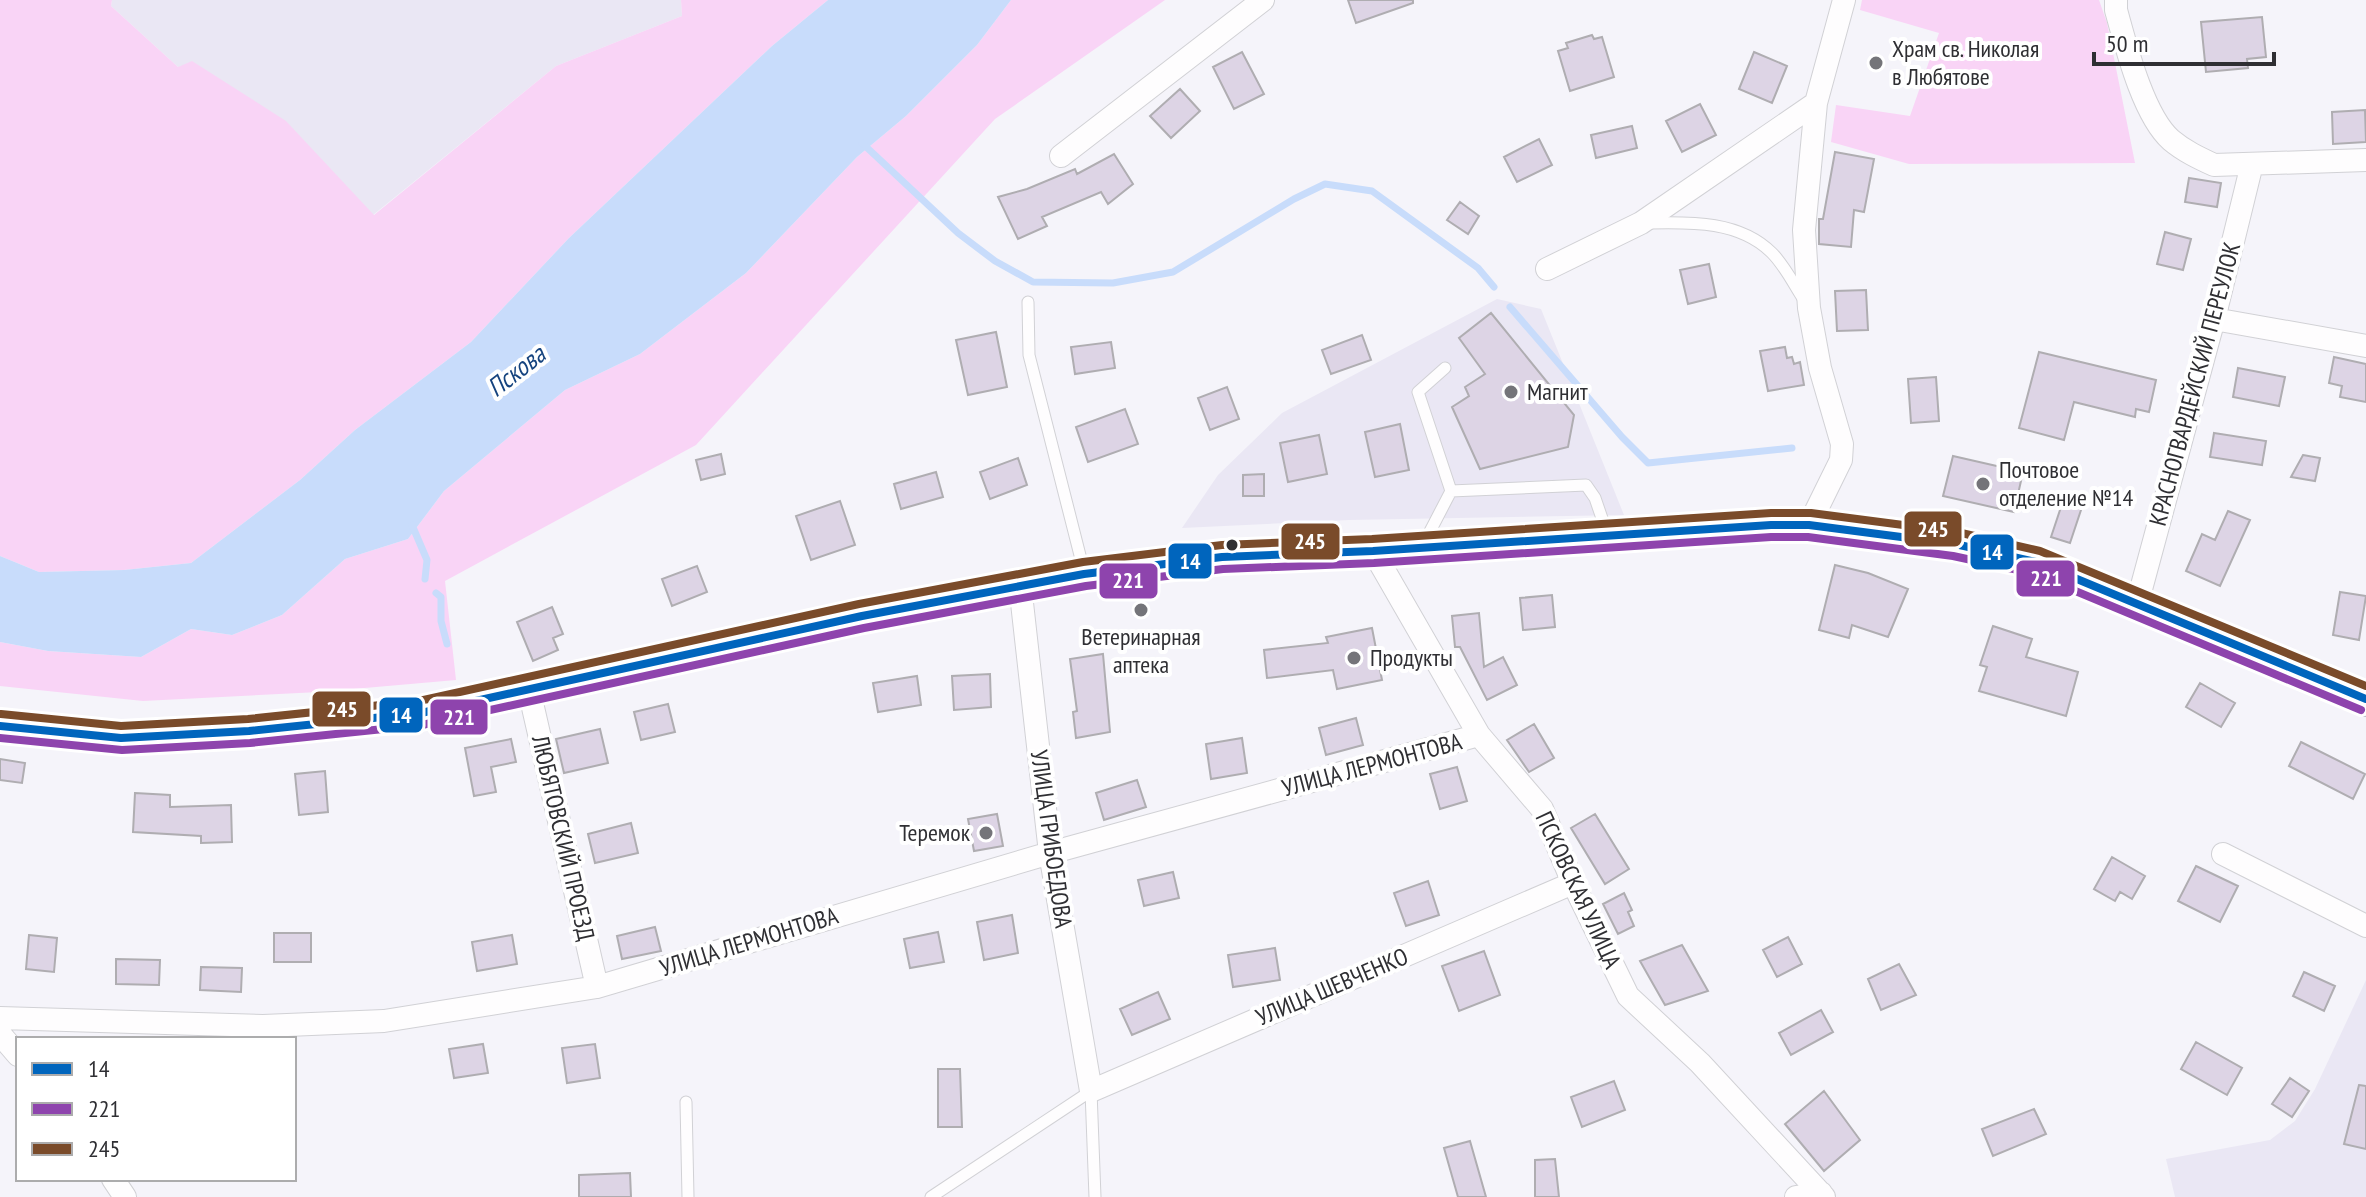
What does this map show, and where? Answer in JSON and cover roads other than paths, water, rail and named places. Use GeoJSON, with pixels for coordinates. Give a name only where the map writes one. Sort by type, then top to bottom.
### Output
{"type":"FeatureCollection","features":[{"type":"Feature","properties":{"kind":"main road"},"geometry":{"type":"LineString","coordinates":[[0,726],[121,738],[249,731],[421,713],[847,619],[1084,574],[1222,557],[1373,551],[1771,525],[1809,525],[1955,544],[2036,562],[2366,699]]}},
{"type":"Feature","properties":{"kind":"street"},"geometry":{"type":"LineString","coordinates":[[1061,156],[1263,0]]}},
{"type":"Feature","properties":{"kind":"street"},"geometry":{"type":"LineString","coordinates":[[1809,525],[1841,460],[1842,444],[1820,368],[1809,308],[1804,230],[1816,103],[1844,0]]}},
{"type":"Feature","properties":{"kind":"street"},"geometry":{"type":"LineString","coordinates":[[2116,0],[2134,76],[2169,137],[2191,154],[2214,165],[2366,160]]}},
{"type":"Feature","properties":{"kind":"street"},"geometry":{"type":"LineString","coordinates":[[1547,269],[1641,223],[1816,103]]}},
{"type":"Feature","properties":{"kind":"street","name":"КРАСНОГВАРДЕЙСКИЙ ПЕРЕУЛОК"},"geometry":{"type":"LineString","coordinates":[[2137,604],[2214,319],[2252,164]]}},
{"type":"Feature","properties":{"kind":"street"},"geometry":{"type":"LineString","coordinates":[[2214,319],[2366,346]]}},
{"type":"Feature","properties":{"kind":"street","name":"ПСКОВСКАЯ УЛИЦА"},"geometry":{"type":"LineString","coordinates":[[1373,551],[1479,735],[1542,809],[1573,883],[1628,996],[1700,1063],[1823,1195]]}},
{"type":"Feature","properties":{"kind":"street","name":"УЛИЦА ГРИБОЕДОВА"},"geometry":{"type":"LineString","coordinates":[[1020,585],[1050,853],[1091,1091]]}},
{"type":"Feature","properties":{"kind":"street","name":"ЛЮБЯТОВСКИЙ ПРОЕЗД"},"geometry":{"type":"LineString","coordinates":[[529,690],[597,987]]}},
{"type":"Feature","properties":{"kind":"street","name":"УЛИЦА ЛЕРМОНТОВА"},"geometry":{"type":"LineString","coordinates":[[0,1018],[263,1026],[384,1021],[597,987],[1050,853],[1479,735]]}},
{"type":"Feature","properties":{"kind":"street"},"geometry":{"type":"LineString","coordinates":[[2223,854],[2366,926]]}},
{"type":"Feature","properties":{"kind":"street","name":"УЛИЦА ШЕВЧЕНКО"},"geometry":{"type":"LineString","coordinates":[[1091,1091],[1573,883]]}},
{"type":"Feature","properties":{"kind":"street"},"geometry":{"type":"LineString","coordinates":[[0,1034],[16,1053]]}},
{"type":"Feature","properties":{"kind":"street"},"geometry":{"type":"LineString","coordinates":[[1796,1197],[1823,1195]]}},
{"type":"Feature","properties":{"kind":"lane"},"geometry":{"type":"LineString","coordinates":[[1641,223],[1691,222],[1739,230],[1772,254],[1809,308]]}},
{"type":"Feature","properties":{"kind":"lane"},"geometry":{"type":"LineString","coordinates":[[1028,302],[1029,355],[1084,574]]}},
{"type":"Feature","properties":{"kind":"lane"},"geometry":{"type":"LineString","coordinates":[[1422,548],[1451,491],[1418,392],[1445,368]]}},
{"type":"Feature","properties":{"kind":"lane"},"geometry":{"type":"LineString","coordinates":[[1451,491],[1586,485],[1595,498],[1608,535]]}},
{"type":"Feature","properties":{"kind":"lane"},"geometry":{"type":"LineString","coordinates":[[931,1197],[1091,1091]]}},
{"type":"Feature","properties":{"kind":"lane"},"geometry":{"type":"LineString","coordinates":[[1091,1091],[1095,1197]]}},
{"type":"Feature","properties":{"kind":"lane"},"geometry":{"type":"LineString","coordinates":[[686,1102],[688,1197]]}},
{"type":"Feature","properties":{"kind":"water","name":"Пскова"},"geometry":{"type":"Polygon","coordinates":[[[828,0],[1011,0],[977,45],[906,116],[857,157],[746,273],[640,354],[565,390],[444,491],[408,539],[345,559],[282,615],[232,635],[191,629],[141,657],[48,651],[0,642],[0,556],[39,572],[124,570],[191,563],[300,480],[355,430],[471,342],[569,238],[772,46],[828,0]]]}},
{"type":"Feature","properties":{"kind":"waterway"},"geometry":{"type":"LineString","coordinates":[[862,143],[958,233],[995,261],[1033,282],[1113,283],[1173,272],[1294,199],[1325,184],[1372,191],[1478,268],[1494,287]]}},
{"type":"Feature","properties":{"kind":"waterway"},"geometry":{"type":"LineString","coordinates":[[1510,307],[1648,463],[1792,448]]}},
{"type":"Feature","properties":{"kind":"waterway"},"geometry":{"type":"LineString","coordinates":[[412,525],[427,560],[425,579]]}},
{"type":"Feature","properties":{"kind":"waterway"},"geometry":{"type":"LineString","coordinates":[[436,593],[441,597],[441,621],[447,644]]}},
{"type":"Feature","properties":{"kind":"place","name":"Храм св. Николая в Любятове"},"geometry":{"type":"Point","coordinates":[1876,63]}},
{"type":"Feature","properties":{"kind":"place","name":"Магнит"},"geometry":{"type":"Point","coordinates":[1511,392]}},
{"type":"Feature","properties":{"kind":"place","name":"Почтовое отделение №14"},"geometry":{"type":"Point","coordinates":[1983,484]}},
{"type":"Feature","properties":{"kind":"place","name":"Ветеринарная аптека"},"geometry":{"type":"Point","coordinates":[1141,610]}},
{"type":"Feature","properties":{"kind":"place","name":"Продукты"},"geometry":{"type":"Point","coordinates":[1354,658]}},
{"type":"Feature","properties":{"kind":"place","name":"Теремок"},"geometry":{"type":"Point","coordinates":[986,833]}}]}
